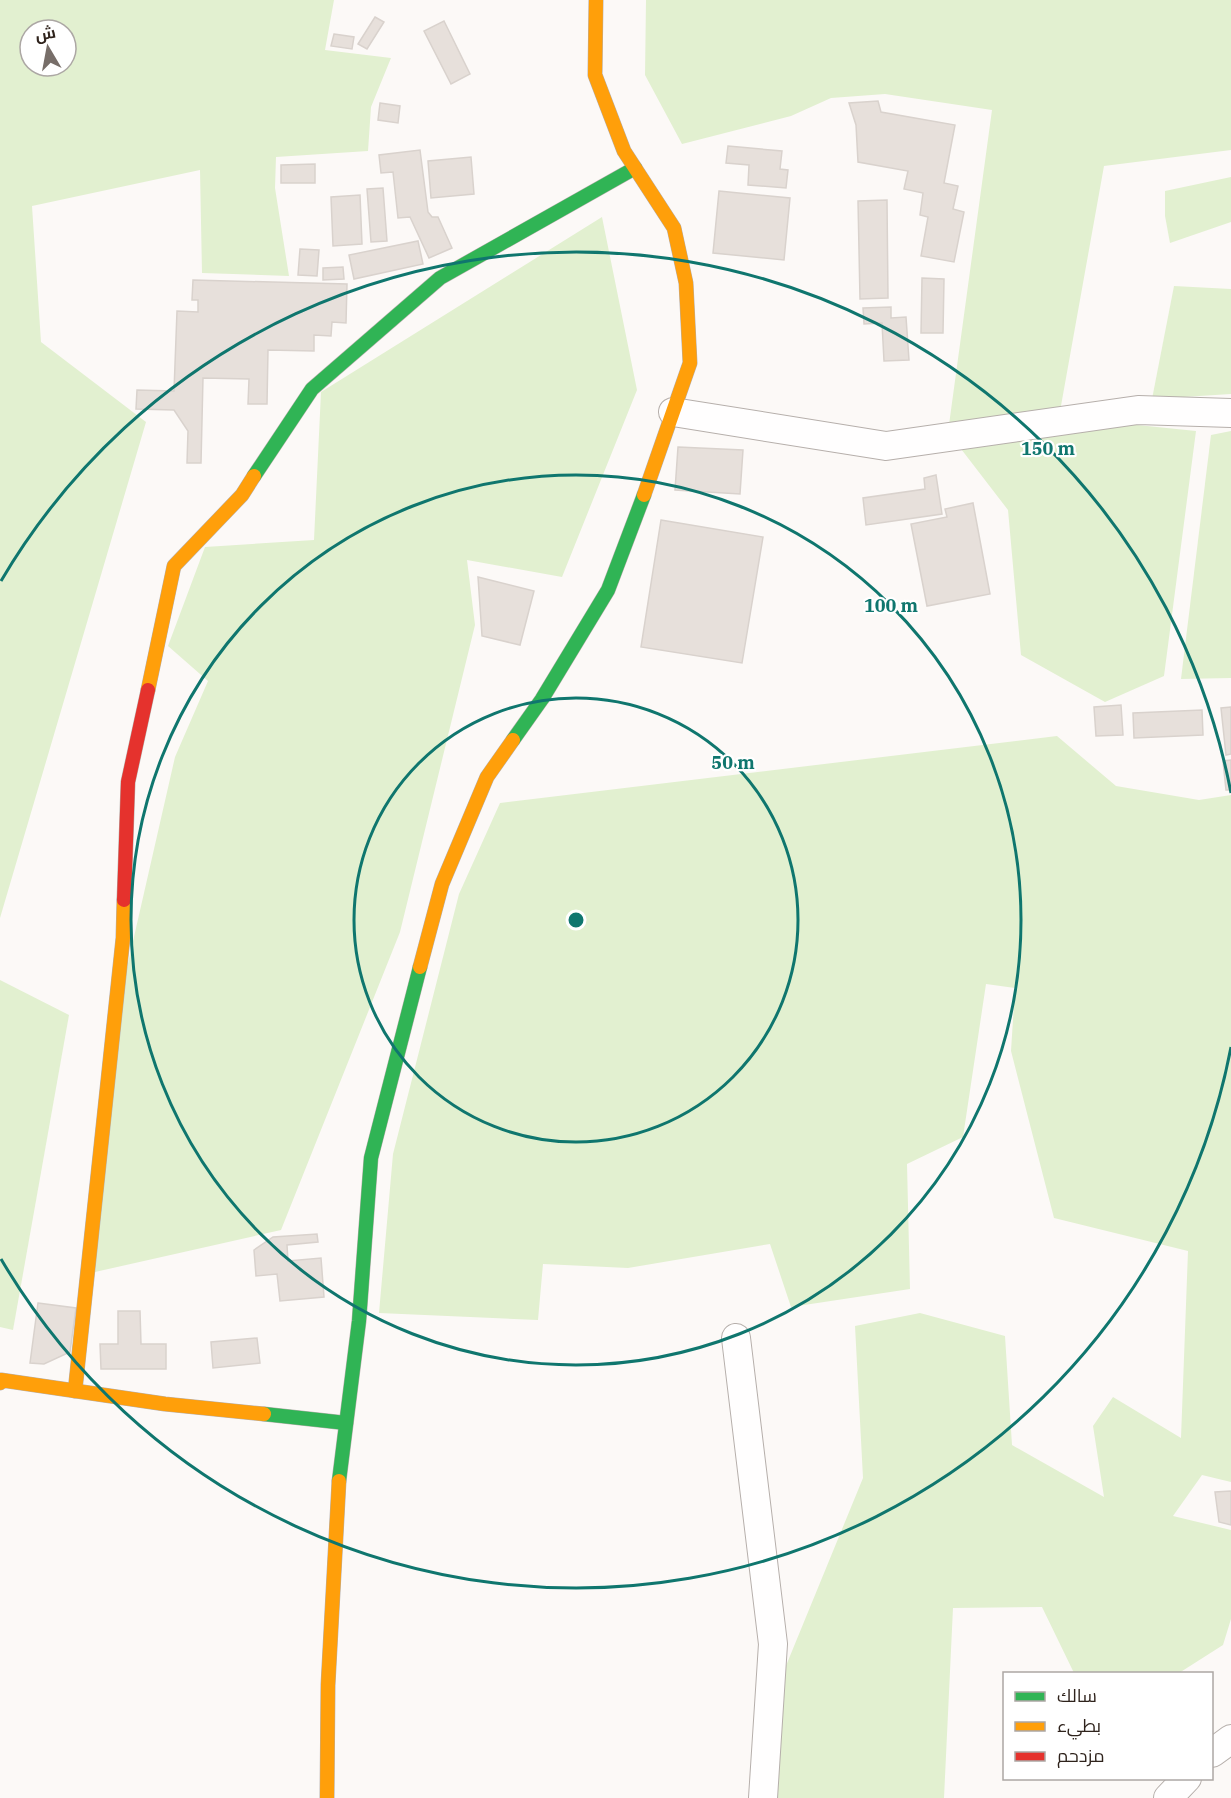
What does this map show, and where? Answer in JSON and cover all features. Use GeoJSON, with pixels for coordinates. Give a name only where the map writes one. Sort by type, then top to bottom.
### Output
{"type":"FeatureCollection","features":[{"type":"Feature","properties":{"kind":"street"},"geometry":{"type":"LineString","coordinates":[[327,1798],[328,1685],[339,1475],[359,1321],[371,1158],[442,884],[487,777],[542,699],[608,590],[660,453],[690,363],[686,284],[674,228],[624,151],[595,75],[596,0]]}},
{"type":"Feature","properties":{"kind":"street"},"geometry":{"type":"LineString","coordinates":[[75,1391],[123,938],[128,782],[174,566],[242,495],[312,389],[440,278],[635,168]]}},
{"type":"Feature","properties":{"kind":"street"},"geometry":{"type":"LineString","coordinates":[[673,412],[886,446],[1138,410],[1231,413]]}},
{"type":"Feature","properties":{"kind":"street"},"geometry":{"type":"LineString","coordinates":[[736,1338],[773,1644],[763,1798]]}},
{"type":"Feature","properties":{"kind":"street"},"geometry":{"type":"LineString","coordinates":[[0,1383],[1,1380],[165,1404],[346,1423]]}},
{"type":"Feature","properties":{"kind":"street"},"geometry":{"type":"LineString","coordinates":[[1213,1752],[1231,1739]]}},
{"type":"Feature","properties":{"kind":"street"},"geometry":{"type":"LineString","coordinates":[[1168,1798],[1186,1780]]}},
{"type":"Feature","properties":{"kind":"green space"},"geometry":{"type":"Polygon","coordinates":[[[0,0],[334,0],[325,50],[391,58],[371,107],[368,151],[276,157],[275,188],[289,276],[202,273],[200,170],[32,206],[41,342],[146,422],[0,918],[0,0]]]}},
{"type":"Feature","properties":{"kind":"green space"},"geometry":{"type":"Polygon","coordinates":[[[646,0],[1231,0],[1231,150],[1104,166],[1059,417],[1196,431],[1164,676],[1105,702],[1021,655],[1008,510],[948,432],[992,110],[885,94],[831,98],[791,116],[682,144],[645,75],[646,0]]]}},
{"type":"Feature","properties":{"kind":"green space"},"geometry":{"type":"Polygon","coordinates":[[[1231,177],[1231,222],[1170,243],[1165,216],[1165,191],[1231,177]]]}},
{"type":"Feature","properties":{"kind":"green space"},"geometry":{"type":"Polygon","coordinates":[[[602,217],[637,390],[562,577],[467,560],[475,625],[400,932],[281,1230],[95,1272],[118,1007],[175,757],[208,681],[168,646],[205,547],[314,540],[321,392],[602,217]]]}},
{"type":"Feature","properties":{"kind":"green space"},"geometry":{"type":"Polygon","coordinates":[[[1174,286],[1231,289],[1231,394],[1152,399],[1174,286]]]}},
{"type":"Feature","properties":{"kind":"green space"},"geometry":{"type":"Polygon","coordinates":[[[1231,431],[1231,678],[1181,679],[1211,435],[1231,431]]]}},
{"type":"Feature","properties":{"kind":"green space"},"geometry":{"type":"Polygon","coordinates":[[[1057,736],[1116,786],[1199,800],[1231,795],[1231,1482],[1202,1475],[1173,1516],[1231,1530],[1231,1619],[1223,1645],[1181,1672],[1074,1672],[1042,1607],[953,1608],[944,1798],[769,1798],[774,1695],[863,1478],[855,1326],[920,1313],[1005,1336],[1012,1445],[1104,1497],[1093,1426],[1113,1397],[1181,1438],[1188,1251],[1054,1218],[1011,1051],[1015,988],[986,984],[963,1137],[907,1164],[910,1289],[791,1307],[770,1244],[628,1268],[543,1264],[538,1320],[379,1313],[393,1154],[459,894],[500,803],[1057,736]]]}},
{"type":"Feature","properties":{"kind":"green space"},"geometry":{"type":"Polygon","coordinates":[[[0,980],[69,1015],[13,1330],[0,1327],[0,980]]]}},
{"type":"Feature","properties":{"kind":"building"},"geometry":{"type":"Polygon","coordinates":[[[375,17],[384,22],[367,49],[358,44],[375,17]]]}},
{"type":"Feature","properties":{"kind":"building"},"geometry":{"type":"Polygon","coordinates":[[[444,21],[470,74],[451,84],[424,31],[444,21]]]}},
{"type":"Feature","properties":{"kind":"building"},"geometry":{"type":"Polygon","coordinates":[[[334,34],[354,37],[352,49],[331,46],[334,34]]]}},
{"type":"Feature","properties":{"kind":"building"},"geometry":{"type":"Polygon","coordinates":[[[878,101],[881,112],[955,125],[944,183],[958,186],[953,209],[964,212],[954,262],[921,256],[928,217],[920,215],[923,193],[904,189],[908,171],[858,162],[856,125],[849,103],[878,101]]]}},
{"type":"Feature","properties":{"kind":"building"},"geometry":{"type":"Polygon","coordinates":[[[380,103],[400,106],[398,123],[378,120],[380,103]]]}},
{"type":"Feature","properties":{"kind":"building"},"geometry":{"type":"Polygon","coordinates":[[[728,146],[782,151],[780,169],[788,170],[786,188],[748,185],[749,165],[726,163],[728,146]]]}},
{"type":"Feature","properties":{"kind":"building"},"geometry":{"type":"Polygon","coordinates":[[[420,150],[428,212],[432,217],[438,217],[452,248],[429,258],[410,217],[398,218],[393,172],[381,173],[379,155],[420,150]]]}},
{"type":"Feature","properties":{"kind":"building"},"geometry":{"type":"Polygon","coordinates":[[[471,157],[474,194],[431,198],[428,161],[471,157]]]}},
{"type":"Feature","properties":{"kind":"building"},"geometry":{"type":"Polygon","coordinates":[[[315,164],[315,183],[281,183],[281,165],[315,164]]]}},
{"type":"Feature","properties":{"kind":"building"},"geometry":{"type":"Polygon","coordinates":[[[383,188],[387,241],[371,242],[367,189],[383,188]]]}},
{"type":"Feature","properties":{"kind":"building"},"geometry":{"type":"Polygon","coordinates":[[[719,191],[790,198],[784,260],[713,253],[719,191]]]}},
{"type":"Feature","properties":{"kind":"building"},"geometry":{"type":"Polygon","coordinates":[[[360,195],[362,244],[333,246],[331,197],[360,195]]]}},
{"type":"Feature","properties":{"kind":"building"},"geometry":{"type":"Polygon","coordinates":[[[887,200],[888,298],[860,299],[858,201],[887,200]]]}},
{"type":"Feature","properties":{"kind":"building"},"geometry":{"type":"Polygon","coordinates":[[[418,241],[423,264],[354,279],[349,255],[418,241]]]}},
{"type":"Feature","properties":{"kind":"building"},"geometry":{"type":"Polygon","coordinates":[[[300,249],[319,250],[317,276],[298,275],[300,249]]]}},
{"type":"Feature","properties":{"kind":"building"},"geometry":{"type":"Polygon","coordinates":[[[343,267],[344,279],[323,280],[323,268],[343,267]]]}},
{"type":"Feature","properties":{"kind":"building"},"geometry":{"type":"Polygon","coordinates":[[[922,278],[944,279],[943,333],[921,333],[922,278]]]}},
{"type":"Feature","properties":{"kind":"building"},"geometry":{"type":"Polygon","coordinates":[[[193,280],[347,284],[346,323],[332,322],[331,336],[314,335],[314,351],[268,350],[267,404],[248,404],[249,379],[203,378],[201,463],[187,463],[188,431],[174,410],[136,409],[137,390],[174,391],[177,311],[198,312],[198,300],[192,300],[193,280]]]}},
{"type":"Feature","properties":{"kind":"building"},"geometry":{"type":"Polygon","coordinates":[[[891,307],[891,318],[906,317],[909,360],[884,361],[882,323],[864,324],[863,308],[891,307]]]}},
{"type":"Feature","properties":{"kind":"building"},"geometry":{"type":"Polygon","coordinates":[[[678,447],[743,450],[740,494],[675,490],[678,447]]]}},
{"type":"Feature","properties":{"kind":"building"},"geometry":{"type":"Polygon","coordinates":[[[936,475],[942,514],[866,525],[863,498],[925,489],[924,478],[936,475]]]}},
{"type":"Feature","properties":{"kind":"building"},"geometry":{"type":"Polygon","coordinates":[[[973,503],[990,594],[927,606],[911,524],[947,517],[945,509],[973,503]]]}},
{"type":"Feature","properties":{"kind":"building"},"geometry":{"type":"Polygon","coordinates":[[[661,520],[763,537],[742,663],[641,647],[661,520]]]}},
{"type":"Feature","properties":{"kind":"building"},"geometry":{"type":"Polygon","coordinates":[[[478,577],[534,591],[520,645],[482,636],[478,577]]]}},
{"type":"Feature","properties":{"kind":"building"},"geometry":{"type":"Polygon","coordinates":[[[1121,705],[1123,735],[1096,736],[1094,707],[1121,705]]]}},
{"type":"Feature","properties":{"kind":"building"},"geometry":{"type":"Polygon","coordinates":[[[1231,707],[1231,754],[1226,755],[1221,708],[1231,707]]]}},
{"type":"Feature","properties":{"kind":"building"},"geometry":{"type":"Polygon","coordinates":[[[1202,710],[1203,735],[1134,738],[1133,713],[1202,710]]]}},
{"type":"Feature","properties":{"kind":"building"},"geometry":{"type":"Polygon","coordinates":[[[1231,760],[1231,790],[1226,790],[1223,761],[1231,760]]]}},
{"type":"Feature","properties":{"kind":"building"},"geometry":{"type":"Polygon","coordinates":[[[317,1234],[318,1242],[287,1245],[288,1261],[321,1258],[324,1297],[280,1301],[277,1274],[256,1276],[254,1250],[273,1237],[317,1234]]]}},
{"type":"Feature","properties":{"kind":"building"},"geometry":{"type":"Polygon","coordinates":[[[38,1303],[76,1308],[70,1352],[44,1364],[30,1363],[38,1303]]]}},
{"type":"Feature","properties":{"kind":"building"},"geometry":{"type":"Polygon","coordinates":[[[118,1311],[140,1311],[141,1344],[166,1344],[166,1369],[101,1369],[100,1344],[118,1344],[118,1311]]]}},
{"type":"Feature","properties":{"kind":"building"},"geometry":{"type":"Polygon","coordinates":[[[257,1338],[260,1363],[213,1368],[211,1342],[257,1338]]]}},
{"type":"Feature","properties":{"kind":"building"},"geometry":{"type":"Polygon","coordinates":[[[1231,1491],[1231,1525],[1219,1522],[1215,1492],[1231,1491]]]}},
{"type":"Feature","properties":{"kind":"traffic: fast"},"geometry":{"type":"LineString","coordinates":[[254,476],[312,389],[440,278],[635,168]]}},
{"type":"Feature","properties":{"kind":"traffic: fast"},"geometry":{"type":"LineString","coordinates":[[513,740],[542,699],[608,590],[644,495]]}},
{"type":"Feature","properties":{"kind":"traffic: fast"},"geometry":{"type":"LineString","coordinates":[[339,1481],[359,1321],[371,1158],[420,967]]}},
{"type":"Feature","properties":{"kind":"traffic: fast"},"geometry":{"type":"LineString","coordinates":[[264,1414],[346,1423]]}},
{"type":"Feature","properties":{"kind":"traffic: slow"},"geometry":{"type":"LineString","coordinates":[[596,0],[595,75],[624,151],[674,228],[686,283],[690,363],[644,495]]}},
{"type":"Feature","properties":{"kind":"traffic: slow"},"geometry":{"type":"LineString","coordinates":[[148,690],[174,566],[242,495],[254,476]]}},
{"type":"Feature","properties":{"kind":"traffic: slow"},"geometry":{"type":"LineString","coordinates":[[420,967],[442,884],[487,777],[513,740]]}},
{"type":"Feature","properties":{"kind":"traffic: slow"},"geometry":{"type":"LineString","coordinates":[[75,1391],[123,938],[124,900]]}},
{"type":"Feature","properties":{"kind":"traffic: slow"},"geometry":{"type":"LineString","coordinates":[[0,1383],[1,1380],[165,1404],[264,1414]]}},
{"type":"Feature","properties":{"kind":"traffic: slow"},"geometry":{"type":"LineString","coordinates":[[327,1798],[328,1685],[339,1481]]}},
{"type":"Feature","properties":{"kind":"traffic: jam"},"geometry":{"type":"LineString","coordinates":[[124,900],[128,782],[148,690]]}}]}
